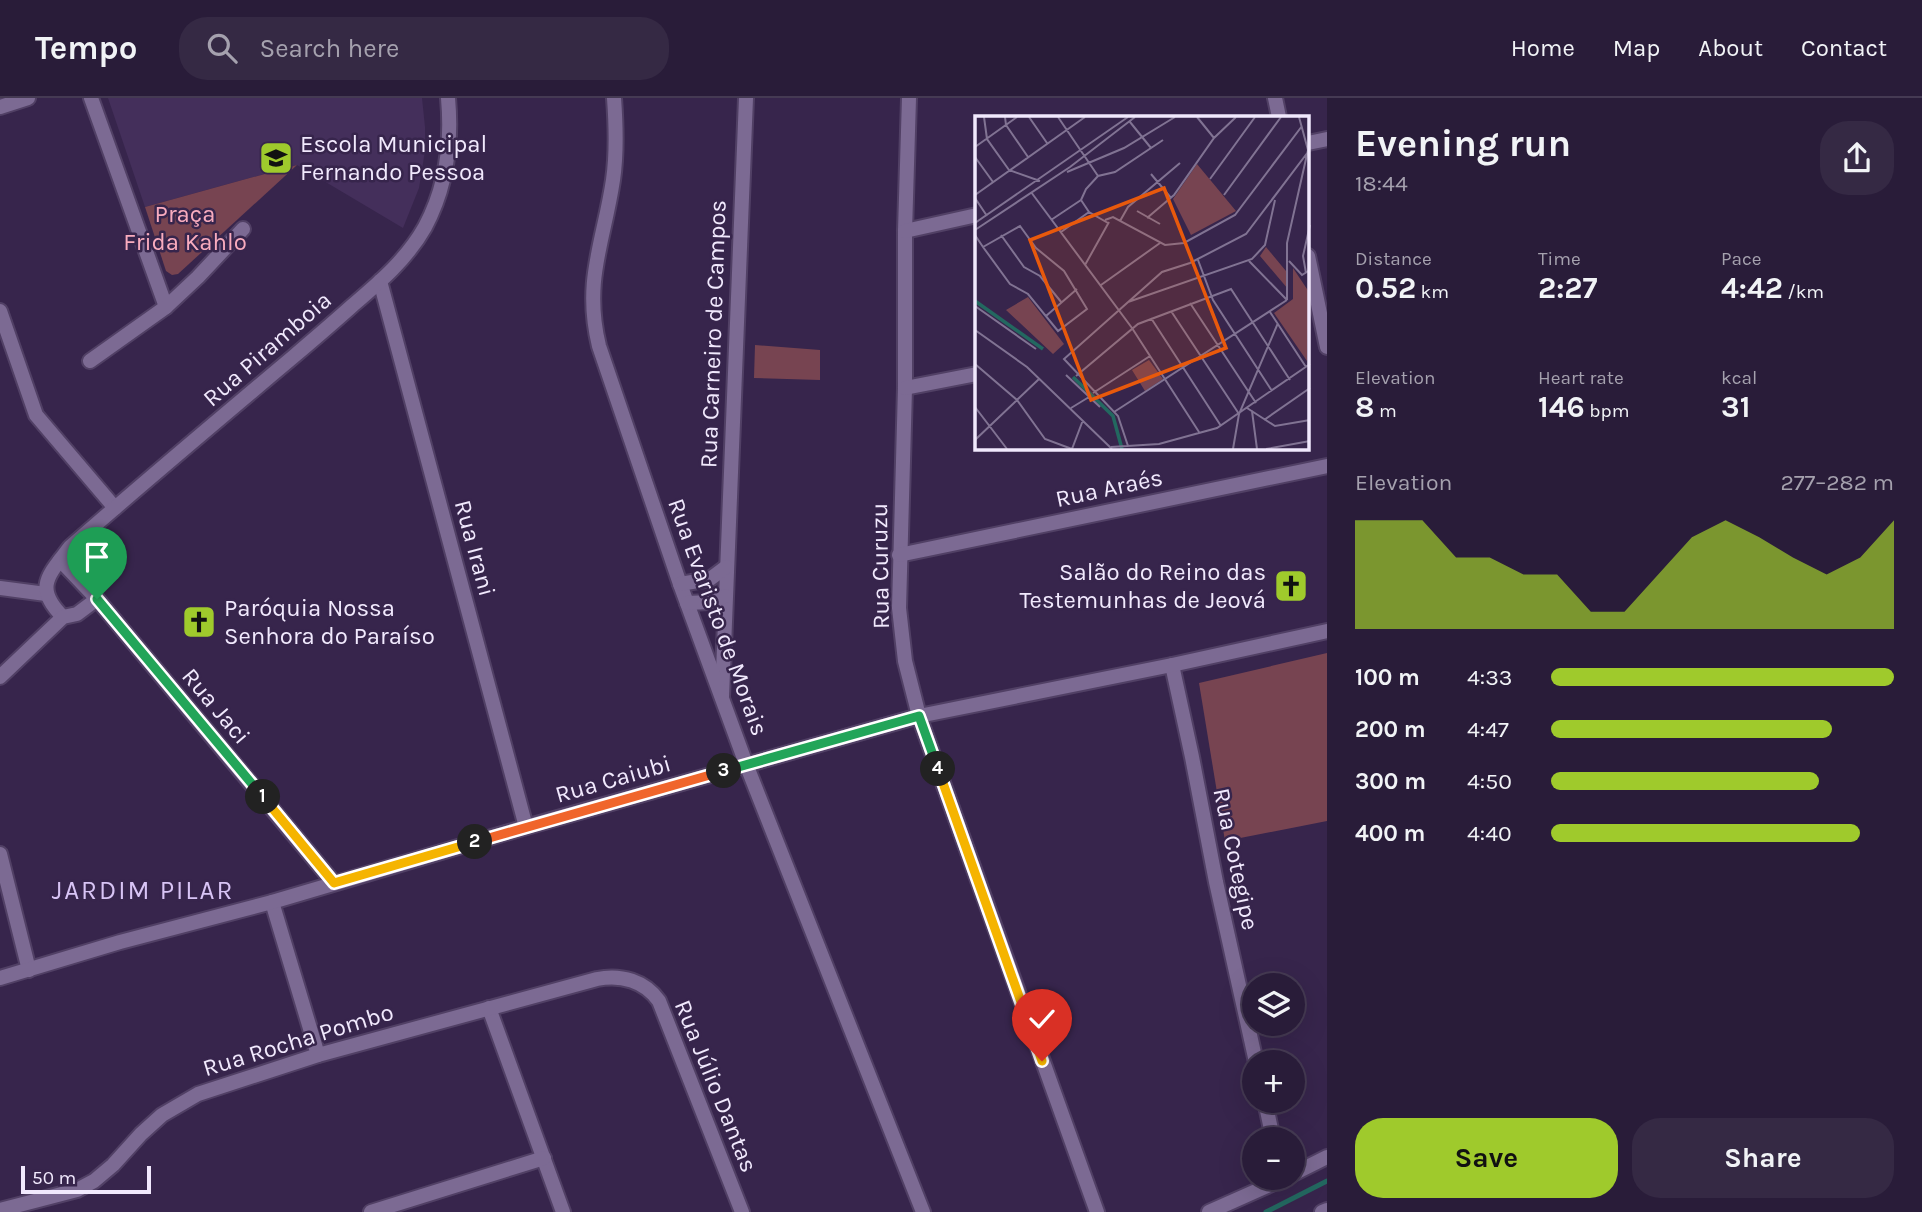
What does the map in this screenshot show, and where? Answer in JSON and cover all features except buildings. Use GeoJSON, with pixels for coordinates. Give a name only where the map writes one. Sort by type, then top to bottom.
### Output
{"type":"FeatureCollection","features":[{"type":"Feature","properties":{"kind":"street"},"geometry":{"type":"LineString","coordinates":[[0,107],[28,98]]}},
{"type":"Feature","properties":{"kind":"street"},"geometry":{"type":"LineString","coordinates":[[91,98],[166,307]]}},
{"type":"Feature","properties":{"kind":"street","name":"Rua Piramboia"},"geometry":{"type":"LineString","coordinates":[[46,594],[50,572],[70,547],[306,346],[409,252],[425,226],[445,172],[449,138],[448,98]]}},
{"type":"Feature","properties":{"kind":"street","name":"Rua Evaristo de Morais"},"geometry":{"type":"LineString","coordinates":[[614,98],[616,149],[613,180],[593,279],[593,324],[599,346],[680,584],[746,764],[923,1212]]}},
{"type":"Feature","properties":{"kind":"street","name":"Rua Carneiro de Campos"},"geometry":{"type":"LineString","coordinates":[[722,699],[746,98]]}},
{"type":"Feature","properties":{"kind":"street","name":"Rua Curuzu"},"geometry":{"type":"LineString","coordinates":[[909,98],[905,231],[905,388],[899,555],[899,608],[905,661],[919,716],[1097,1212]]}},
{"type":"Feature","properties":{"kind":"street"},"geometry":{"type":"LineString","coordinates":[[1275,98],[1279,116]]}},
{"type":"Feature","properties":{"kind":"street"},"geometry":{"type":"LineString","coordinates":[[905,231],[975,215]]}},
{"type":"Feature","properties":{"kind":"street"},"geometry":{"type":"LineString","coordinates":[[90,361],[166,307],[243,229]]}},
{"type":"Feature","properties":{"kind":"street"},"geometry":{"type":"LineString","coordinates":[[1310,266],[1327,347]]}},
{"type":"Feature","properties":{"kind":"street","name":"Rua Irani"},"geometry":{"type":"LineString","coordinates":[[380,281],[526,827]]}},
{"type":"Feature","properties":{"kind":"street"},"geometry":{"type":"LineString","coordinates":[[0,311],[36,415],[115,508]]}},
{"type":"Feature","properties":{"kind":"street"},"geometry":{"type":"LineString","coordinates":[[905,388],[975,374]]}},
{"type":"Feature","properties":{"kind":"street","name":"Rua Araés"},"geometry":{"type":"LineString","coordinates":[[899,555],[1327,466]]}},
{"type":"Feature","properties":{"kind":"street","name":"Rua Jaci"},"geometry":{"type":"LineString","coordinates":[[60,560],[97,599],[334,883]]}},
{"type":"Feature","properties":{"kind":"street"},"geometry":{"type":"LineString","coordinates":[[680,584],[710,579],[726,567]]}},
{"type":"Feature","properties":{"kind":"street"},"geometry":{"type":"LineString","coordinates":[[0,588],[46,594],[62,617]]}},
{"type":"Feature","properties":{"kind":"street"},"geometry":{"type":"LineString","coordinates":[[687,603],[709,602],[725,596]]}},
{"type":"Feature","properties":{"kind":"street"},"geometry":{"type":"LineString","coordinates":[[0,677],[62,617],[77,614],[97,599]]}},
{"type":"Feature","properties":{"kind":"street","name":"Rua Caiubi"},"geometry":{"type":"LineString","coordinates":[[0,978],[919,716],[1327,631]]}},
{"type":"Feature","properties":{"kind":"street","name":"Rua Cotegipe"},"geometry":{"type":"LineString","coordinates":[[1172,665],[1253,1050]]}},
{"type":"Feature","properties":{"kind":"street"},"geometry":{"type":"LineString","coordinates":[[0,854],[30,970]]}},
{"type":"Feature","properties":{"kind":"street"},"geometry":{"type":"LineString","coordinates":[[272,902],[318,1055]]}},
{"type":"Feature","properties":{"kind":"street","name":"Rua Rocha Pombo"},"geometry":{"type":"LineString","coordinates":[[0,1210],[77,1190],[94,1181],[162,1115],[198,1094],[318,1055],[606,977],[621,978],[639,984]]}},
{"type":"Feature","properties":{"kind":"street","name":"Rua Júlio Dantas"},"geometry":{"type":"LineString","coordinates":[[639,984],[659,1001],[742,1212]]}},
{"type":"Feature","properties":{"kind":"street"},"geometry":{"type":"LineString","coordinates":[[489,1008],[563,1212]]}},
{"type":"Feature","properties":{"kind":"street"},"geometry":{"type":"LineString","coordinates":[[371,1212],[544,1157]]}},
{"type":"Feature","properties":{"kind":"street"},"geometry":{"type":"LineString","coordinates":[[1305,1168],[1327,1157]]}},
{"type":"Feature","properties":{"kind":"street"},"geometry":{"type":"LineString","coordinates":[[1209,1212],[1257,1190]]}},
{"type":"Feature","properties":{"kind":"street"},"geometry":{"type":"LineString","coordinates":[[1322,1212],[1327,1210]]}},
{"type":"Feature","properties":{"kind":"shaded area","name":"Escola Municipal Fernando Pessoa"},"geometry":{"type":"Polygon","coordinates":[[[108,98],[422,98],[425,151],[419,188],[403,228],[297,165],[145,207],[108,98]]]}},
{"type":"Feature","properties":{"kind":"green space","name":"Praça Frida Kahlo"},"geometry":{"type":"Polygon","coordinates":[[[297,165],[178,274],[172,275],[166,271],[145,207],[297,165]]]}},
{"type":"Feature","properties":{"kind":"green space"},"geometry":{"type":"Polygon","coordinates":[[[755,345],[820,350],[820,380],[754,378],[755,345]]]}},
{"type":"Feature","properties":{"kind":"green space"},"geometry":{"type":"Polygon","coordinates":[[[1327,653],[1327,821],[1225,841],[1199,683],[1327,653]]]}},
{"type":"Feature","properties":{"kind":"waterway"},"geometry":{"type":"LineString","coordinates":[[1266,1212],[1327,1181]]}},
{"type":"Feature","properties":{"kind":"place","name":"Escola Municipal Fernando Pessoa"},"geometry":{"type":"Point","coordinates":[276,158]}},
{"type":"Feature","properties":{"kind":"place","name":"Salão do Reino das Testemunhas de Jeová"},"geometry":{"type":"Point","coordinates":[1291,586]}},
{"type":"Feature","properties":{"kind":"place","name":"Paróquia Nossa Senhora do Paraíso"},"geometry":{"type":"Point","coordinates":[199,622]}},
{"type":"Feature","properties":{"kind":"district","name":"JARDIM PILAR"},"geometry":{"type":"Point","coordinates":[143,890]}},
{"type":"Feature","properties":{"kind":"route"},"geometry":{"type":"LineString","coordinates":[[97,599],[334,883],[919,716],[1042,1061]]}}]}
